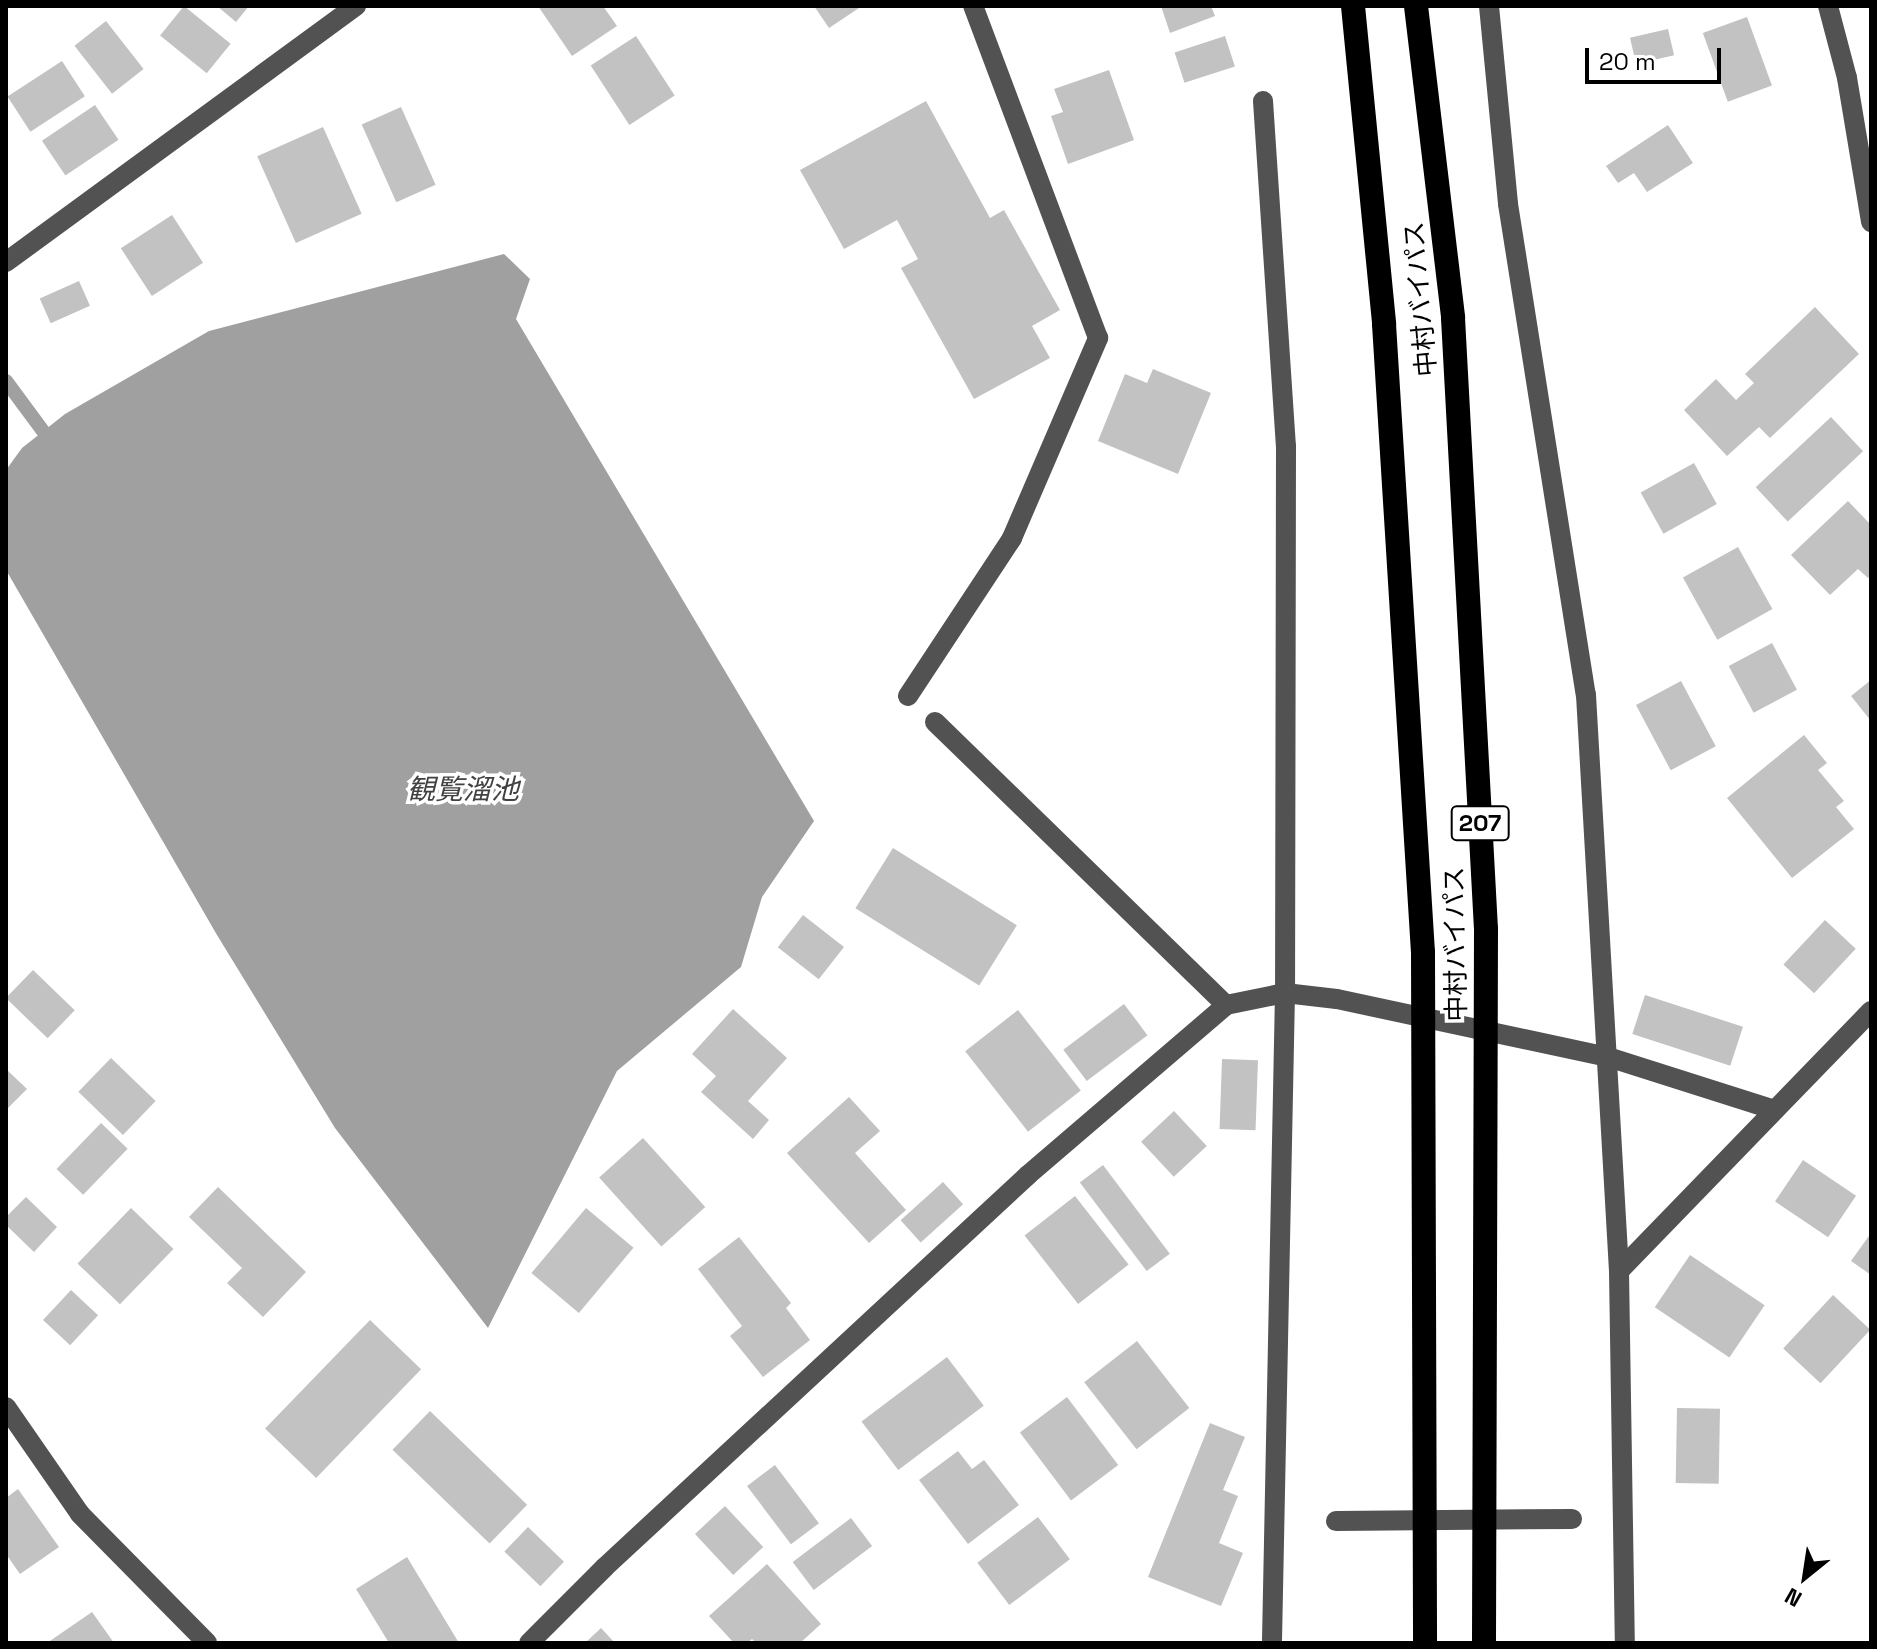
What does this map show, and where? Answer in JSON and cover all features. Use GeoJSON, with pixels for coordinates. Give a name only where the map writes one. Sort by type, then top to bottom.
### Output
{"type":"FeatureCollection","features":[{"type":"Feature","properties":{"kind":"highway","name":"中村バイパス"},"geometry":{"type":"LineString","coordinates":[[1353,6],[1384,324],[1423,952],[1425,1643]]}},
{"type":"Feature","properties":{"kind":"highway","name":"中村バイパス"},"geometry":{"type":"LineString","coordinates":[[1416,6],[1453,318],[1486,929],[1484,1643]]}},
{"type":"Feature","properties":{"kind":"street"},"geometry":{"type":"LineString","coordinates":[[908,696],[1012,538],[1098,338],[973,6]]}},
{"type":"Feature","properties":{"kind":"street"},"geometry":{"type":"LineString","coordinates":[[1489,6],[1508,204],[1586,695],[1619,1271],[1625,1643]]}},
{"type":"Feature","properties":{"kind":"street"},"geometry":{"type":"LineString","coordinates":[[1828,6],[1847,78],[1871,222]]}},
{"type":"Feature","properties":{"kind":"street"},"geometry":{"type":"LineString","coordinates":[[6,262],[348,8]]}},
{"type":"Feature","properties":{"kind":"street"},"geometry":{"type":"LineString","coordinates":[[1263,101],[1286,446],[1285,993],[1272,1643]]}},
{"type":"Feature","properties":{"kind":"street"},"geometry":{"type":"LineString","coordinates":[[935,722],[1226,1005]]}},
{"type":"Feature","properties":{"kind":"street"},"geometry":{"type":"LineString","coordinates":[[529,1643],[605,1567],[1028,1175],[1226,1005],[1285,993],[1337,999],[1608,1057],[1775,1110]]}},
{"type":"Feature","properties":{"kind":"street"},"geometry":{"type":"LineString","coordinates":[[1619,1271],[1871,1011]]}},
{"type":"Feature","properties":{"kind":"street"},"geometry":{"type":"LineString","coordinates":[[6,1407],[80,1514],[207,1643]]}},
{"type":"Feature","properties":{"kind":"street"},"geometry":{"type":"LineString","coordinates":[[1336,1521],[1572,1519]]}},
{"type":"Feature","properties":{"kind":"water","name":"観覧溜池"},"geometry":{"type":"Polygon","coordinates":[[[504,254],[530,279],[516,319],[814,821],[762,897],[741,967],[617,1071],[488,1328],[335,1128],[217,935],[6,570],[6,470],[22,448],[65,414],[209,331],[504,254]]]}},
{"type":"Feature","properties":{"kind":"building"},"geometry":{"type":"Polygon","coordinates":[[[184,6],[231,44],[207,73],[160,36],[184,6]]]}},
{"type":"Feature","properties":{"kind":"building"},"geometry":{"type":"Polygon","coordinates":[[[217,6],[249,6],[236,22],[217,6]]]}},
{"type":"Feature","properties":{"kind":"building"},"geometry":{"type":"Polygon","coordinates":[[[538,6],[603,6],[617,26],[572,56],[538,6]]]}},
{"type":"Feature","properties":{"kind":"building"},"geometry":{"type":"Polygon","coordinates":[[[814,6],[862,6],[829,28],[814,6]]]}},
{"type":"Feature","properties":{"kind":"building"},"geometry":{"type":"Polygon","coordinates":[[[1161,6],[1211,6],[1215,16],[1170,33],[1161,6]]]}},
{"type":"Feature","properties":{"kind":"building"},"geometry":{"type":"Polygon","coordinates":[[[1747,17],[1772,86],[1728,102],[1703,33],[1747,17]]]}},
{"type":"Feature","properties":{"kind":"building"},"geometry":{"type":"Polygon","coordinates":[[[106,21],[144,69],[112,94],[74,46],[106,21]]]}},
{"type":"Feature","properties":{"kind":"building"},"geometry":{"type":"Polygon","coordinates":[[[1668,29],[1674,55],[1636,64],[1630,38],[1668,29]]]}},
{"type":"Feature","properties":{"kind":"building"},"geometry":{"type":"Polygon","coordinates":[[[636,36],[675,96],[629,125],[591,65],[636,36]]]}},
{"type":"Feature","properties":{"kind":"building"},"geometry":{"type":"Polygon","coordinates":[[[1225,36],[1235,66],[1184,83],[1175,52],[1225,36]]]}},
{"type":"Feature","properties":{"kind":"building"},"geometry":{"type":"Polygon","coordinates":[[[62,61],[85,96],[30,132],[7,96],[62,61]]]}},
{"type":"Feature","properties":{"kind":"building"},"geometry":{"type":"Polygon","coordinates":[[[1109,70],[1134,140],[1068,164],[1051,116],[1063,112],[1054,89],[1109,70]]]}},
{"type":"Feature","properties":{"kind":"building"},"geometry":{"type":"Polygon","coordinates":[[[926,101],[990,218],[1004,210],[1060,310],[1032,326],[1050,358],[974,399],[901,268],[918,259],[897,220],[844,249],[800,170],[926,101]]]}},
{"type":"Feature","properties":{"kind":"building"},"geometry":{"type":"Polygon","coordinates":[[[95,105],[118,140],[65,176],[42,141],[95,105]]]}},
{"type":"Feature","properties":{"kind":"building"},"geometry":{"type":"Polygon","coordinates":[[[401,107],[436,185],[396,202],[362,124],[401,107]]]}},
{"type":"Feature","properties":{"kind":"building"},"geometry":{"type":"Polygon","coordinates":[[[1668,125],[1693,163],[1647,192],[1634,173],[1618,183],[1606,166],[1668,125]]]}},
{"type":"Feature","properties":{"kind":"building"},"geometry":{"type":"Polygon","coordinates":[[[323,127],[362,214],[296,243],[257,156],[323,127]]]}},
{"type":"Feature","properties":{"kind":"building"},"geometry":{"type":"Polygon","coordinates":[[[172,215],[203,263],[152,296],[121,248],[172,215]]]}},
{"type":"Feature","properties":{"kind":"building"},"geometry":{"type":"Polygon","coordinates":[[[79,281],[90,306],[51,323],[40,298],[79,281]]]}},
{"type":"Feature","properties":{"kind":"building"},"geometry":{"type":"Polygon","coordinates":[[[1815,307],[1859,354],[1770,438],[1759,427],[1727,456],[1684,410],[1716,379],[1736,400],[1754,383],[1745,374],[1815,307]]]}},
{"type":"Feature","properties":{"kind":"building"},"geometry":{"type":"Polygon","coordinates":[[[1153,369],[1211,393],[1178,474],[1098,441],[1125,374],[1147,383],[1153,369]]]}},
{"type":"Feature","properties":{"kind":"building"},"geometry":{"type":"Polygon","coordinates":[[[1831,417],[1863,451],[1788,522],[1756,487],[1831,417]]]}},
{"type":"Feature","properties":{"kind":"building"},"geometry":{"type":"Polygon","coordinates":[[[1694,463],[1717,504],[1663,534],[1641,493],[1694,463]]]}},
{"type":"Feature","properties":{"kind":"building"},"geometry":{"type":"Polygon","coordinates":[[[1848,501],[1871,525],[1871,575],[1868,578],[1858,569],[1830,595],[1791,555],[1848,501]]]}},
{"type":"Feature","properties":{"kind":"building"},"geometry":{"type":"Polygon","coordinates":[[[1738,547],[1772,609],[1717,640],[1683,578],[1738,547]]]}},
{"type":"Feature","properties":{"kind":"building"},"geometry":{"type":"Polygon","coordinates":[[[1772,643],[1797,690],[1754,713],[1729,666],[1772,643]]]}},
{"type":"Feature","properties":{"kind":"building"},"geometry":{"type":"Polygon","coordinates":[[[1871,680],[1871,721],[1851,696],[1871,680]]]}},
{"type":"Feature","properties":{"kind":"building"},"geometry":{"type":"Polygon","coordinates":[[[1681,681],[1716,746],[1671,770],[1636,705],[1681,681]]]}},
{"type":"Feature","properties":{"kind":"building"},"geometry":{"type":"Polygon","coordinates":[[[1804,735],[1827,763],[1818,770],[1844,801],[1836,807],[1854,829],[1792,878],[1727,798],[1804,735]]]}},
{"type":"Feature","properties":{"kind":"building"},"geometry":{"type":"Polygon","coordinates":[[[893,848],[1017,925],[979,986],[855,908],[893,848]]]}},
{"type":"Feature","properties":{"kind":"building"},"geometry":{"type":"Polygon","coordinates":[[[803,915],[844,947],[819,979],[778,947],[803,915]]]}},
{"type":"Feature","properties":{"kind":"building"},"geometry":{"type":"Polygon","coordinates":[[[1825,920],[1856,949],[1814,993],[1783,965],[1825,920]]]}},
{"type":"Feature","properties":{"kind":"building"},"geometry":{"type":"Polygon","coordinates":[[[33,970],[75,1010],[48,1038],[6,998],[33,970]]]}},
{"type":"Feature","properties":{"kind":"building"},"geometry":{"type":"Polygon","coordinates":[[[1645,995],[1743,1027],[1730,1066],[1632,1034],[1645,995]]]}},
{"type":"Feature","properties":{"kind":"building"},"geometry":{"type":"Polygon","coordinates":[[[1124,1004],[1147,1035],[1087,1081],[1063,1050],[1124,1004]]]}},
{"type":"Feature","properties":{"kind":"building"},"geometry":{"type":"Polygon","coordinates":[[[733,1009],[787,1058],[748,1101],[769,1120],[753,1139],[701,1092],[716,1076],[692,1054],[733,1009]]]}},
{"type":"Feature","properties":{"kind":"building"},"geometry":{"type":"Polygon","coordinates":[[[1018,1010],[1081,1090],[1028,1132],[965,1051],[1018,1010]]]}},
{"type":"Feature","properties":{"kind":"building"},"geometry":{"type":"Polygon","coordinates":[[[111,1058],[156,1101],[123,1135],[78,1092],[111,1058]]]}},
{"type":"Feature","properties":{"kind":"building"},"geometry":{"type":"Polygon","coordinates":[[[1222,1059],[1258,1060],[1256,1130],[1220,1129],[1222,1059]]]}},
{"type":"Feature","properties":{"kind":"building"},"geometry":{"type":"Polygon","coordinates":[[[6,1069],[27,1089],[6,1110],[6,1069]]]}},
{"type":"Feature","properties":{"kind":"building"},"geometry":{"type":"Polygon","coordinates":[[[849,1097],[880,1131],[855,1153],[906,1210],[869,1243],[787,1153],[849,1097]]]}},
{"type":"Feature","properties":{"kind":"building"},"geometry":{"type":"Polygon","coordinates":[[[1174,1111],[1207,1146],[1174,1177],[1141,1142],[1174,1111]]]}},
{"type":"Feature","properties":{"kind":"building"},"geometry":{"type":"Polygon","coordinates":[[[101,1123],[128,1149],[83,1195],[57,1169],[101,1123]]]}},
{"type":"Feature","properties":{"kind":"building"},"geometry":{"type":"Polygon","coordinates":[[[643,1138],[705,1207],[661,1247],[599,1177],[643,1138]]]}},
{"type":"Feature","properties":{"kind":"building"},"geometry":{"type":"Polygon","coordinates":[[[1803,1160],[1856,1196],[1828,1237],[1775,1201],[1803,1160]]]}},
{"type":"Feature","properties":{"kind":"building"},"geometry":{"type":"Polygon","coordinates":[[[1103,1165],[1170,1254],[1147,1271],[1080,1182],[1103,1165]]]}},
{"type":"Feature","properties":{"kind":"building"},"geometry":{"type":"Polygon","coordinates":[[[943,1182],[963,1204],[921,1242],[901,1220],[943,1182]]]}},
{"type":"Feature","properties":{"kind":"building"},"geometry":{"type":"Polygon","coordinates":[[[218,1187],[306,1272],[263,1317],[227,1283],[242,1268],[189,1217],[218,1187]]]}},
{"type":"Feature","properties":{"kind":"building"},"geometry":{"type":"Polygon","coordinates":[[[1075,1196],[1129,1265],[1078,1304],[1025,1235],[1075,1196]]]}},
{"type":"Feature","properties":{"kind":"building"},"geometry":{"type":"Polygon","coordinates":[[[26,1197],[57,1227],[34,1252],[6,1225],[6,1217],[26,1197]]]}},
{"type":"Feature","properties":{"kind":"building"},"geometry":{"type":"Polygon","coordinates":[[[131,1208],[173,1249],[120,1304],[78,1263],[131,1208]]]}},
{"type":"Feature","properties":{"kind":"building"},"geometry":{"type":"Polygon","coordinates":[[[586,1208],[633,1248],[579,1313],[531,1273],[586,1208]]]}},
{"type":"Feature","properties":{"kind":"building"},"geometry":{"type":"Polygon","coordinates":[[[1871,1233],[1871,1275],[1851,1261],[1871,1233]]]}},
{"type":"Feature","properties":{"kind":"building"},"geometry":{"type":"Polygon","coordinates":[[[739,1237],[791,1303],[786,1308],[810,1340],[763,1377],[730,1336],[742,1326],[698,1269],[739,1237]]]}},
{"type":"Feature","properties":{"kind":"building"},"geometry":{"type":"Polygon","coordinates":[[[1690,1255],[1765,1305],[1729,1358],[1655,1307],[1690,1255]]]}},
{"type":"Feature","properties":{"kind":"building"},"geometry":{"type":"Polygon","coordinates":[[[71,1290],[98,1315],[70,1345],[43,1320],[71,1290]]]}},
{"type":"Feature","properties":{"kind":"building"},"geometry":{"type":"Polygon","coordinates":[[[1833,1295],[1870,1330],[1821,1383],[1783,1348],[1833,1295]]]}},
{"type":"Feature","properties":{"kind":"building"},"geometry":{"type":"Polygon","coordinates":[[[370,1320],[421,1369],[316,1478],[265,1429],[370,1320]]]}},
{"type":"Feature","properties":{"kind":"building"},"geometry":{"type":"Polygon","coordinates":[[[1137,1341],[1189,1408],[1137,1449],[1084,1382],[1137,1341]]]}},
{"type":"Feature","properties":{"kind":"building"},"geometry":{"type":"Polygon","coordinates":[[[947,1357],[984,1406],[898,1470],[862,1421],[947,1357]]]}},
{"type":"Feature","properties":{"kind":"building"},"geometry":{"type":"Polygon","coordinates":[[[1067,1397],[1118,1465],[1071,1500],[1020,1433],[1067,1397]]]}},
{"type":"Feature","properties":{"kind":"building"},"geometry":{"type":"Polygon","coordinates":[[[1677,1408],[1720,1409],[1719,1484],[1676,1483],[1677,1408]]]}},
{"type":"Feature","properties":{"kind":"building"},"geometry":{"type":"Polygon","coordinates":[[[430,1411],[527,1505],[490,1544],[392,1450],[430,1411]]]}},
{"type":"Feature","properties":{"kind":"building"},"geometry":{"type":"Polygon","coordinates":[[[1210,1423],[1245,1437],[1223,1490],[1238,1496],[1219,1543],[1243,1553],[1221,1606],[1148,1577],[1210,1423]]]}},
{"type":"Feature","properties":{"kind":"building"},"geometry":{"type":"Polygon","coordinates":[[[958,1451],[972,1469],[984,1460],[1019,1505],[968,1544],[919,1480],[958,1451]]]}},
{"type":"Feature","properties":{"kind":"building"},"geometry":{"type":"Polygon","coordinates":[[[775,1465],[819,1523],[791,1544],[747,1486],[775,1465]]]}},
{"type":"Feature","properties":{"kind":"building"},"geometry":{"type":"Polygon","coordinates":[[[18,1489],[59,1547],[20,1574],[6,1554],[6,1498],[18,1489]]]}},
{"type":"Feature","properties":{"kind":"building"},"geometry":{"type":"Polygon","coordinates":[[[725,1506],[763,1547],[733,1575],[695,1534],[725,1506]]]}},
{"type":"Feature","properties":{"kind":"building"},"geometry":{"type":"Polygon","coordinates":[[[1038,1517],[1070,1559],[1009,1605],[977,1563],[1038,1517]]]}},
{"type":"Feature","properties":{"kind":"building"},"geometry":{"type":"Polygon","coordinates":[[[851,1518],[872,1546],[814,1590],[793,1562],[851,1518]]]}},
{"type":"Feature","properties":{"kind":"building"},"geometry":{"type":"Polygon","coordinates":[[[528,1527],[564,1562],[540,1586],[504,1551],[528,1527]]]}},
{"type":"Feature","properties":{"kind":"building"},"geometry":{"type":"Polygon","coordinates":[[[407,1557],[459,1643],[389,1643],[356,1589],[407,1557]]]}},
{"type":"Feature","properties":{"kind":"building"},"geometry":{"type":"Polygon","coordinates":[[[767,1564],[821,1624],[800,1643],[756,1643],[752,1639],[747,1643],[734,1643],[709,1616],[767,1564]]]}},
{"type":"Feature","properties":{"kind":"building"},"geometry":{"type":"Polygon","coordinates":[[[92,1612],[114,1643],[47,1643],[92,1612]]]}},
{"type":"Feature","properties":{"kind":"building"},"geometry":{"type":"Polygon","coordinates":[[[601,1628],[615,1643],[585,1643],[601,1628]]]}},
{"type":"Feature","properties":{"kind":"waterway"},"geometry":{"type":"LineString","coordinates":[[6,381],[43,431]]}}]}
